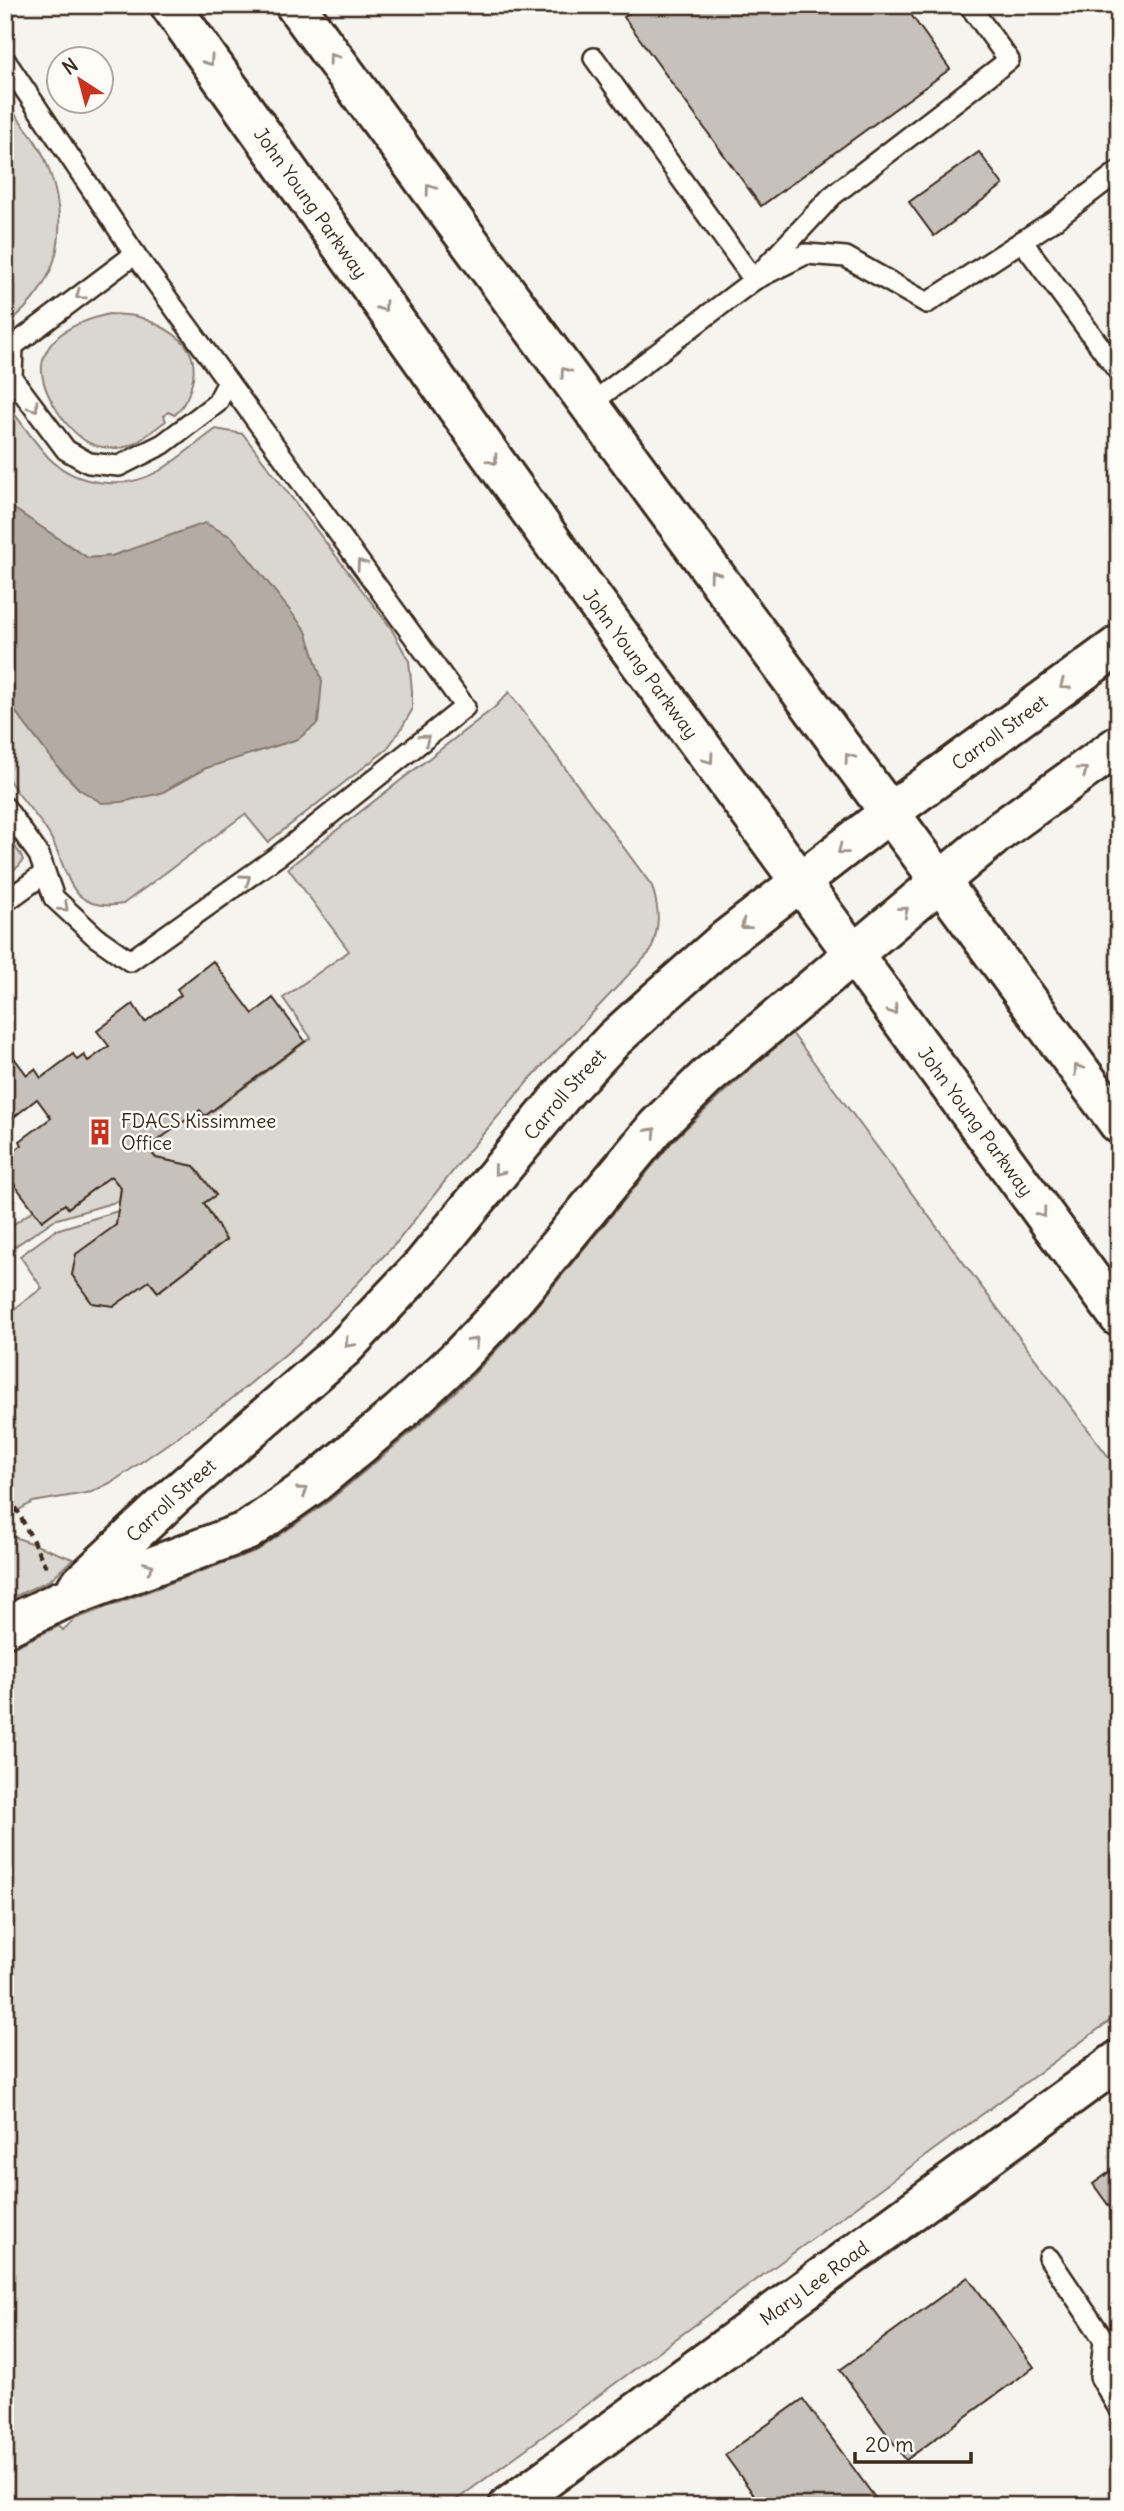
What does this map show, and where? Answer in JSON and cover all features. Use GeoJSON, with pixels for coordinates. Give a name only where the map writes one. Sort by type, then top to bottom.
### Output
{"type":"FeatureCollection","features":[{"type":"Feature","properties":{"kind":"main road","name":"John Young Parkway"},"geometry":{"type":"LineString","coordinates":[[170,5],[453,405],[799,883],[1119,1317]]}},
{"type":"Feature","properties":{"kind":"main road"},"geometry":{"type":"LineString","coordinates":[[295,5],[1119,1124]]}},
{"type":"Feature","properties":{"kind":"main road","name":"Carroll Street"},"geometry":{"type":"LineString","coordinates":[[62,1600],[174,1496],[343,1349],[423,1265],[550,1108],[614,1039],[724,941],[889,813],[1119,645]]}},
{"type":"Feature","properties":{"kind":"main road","name":"Carroll Street"},"geometry":{"type":"LineString","coordinates":[[5,1627],[62,1600],[247,1531],[315,1483],[400,1412],[459,1357],[515,1298],[657,1126],[726,1060],[1000,831],[1117,750]]}},
{"type":"Feature","properties":{"kind":"main road","name":"Mary Lee Road"},"geometry":{"type":"LineString","coordinates":[[509,2506],[1119,2060]]}},
{"type":"Feature","properties":{"kind":"lane"},"geometry":{"type":"LineString","coordinates":[[589,405],[754,280],[832,196],[1009,60],[970,5]]}},
{"type":"Feature","properties":{"kind":"lane"},"geometry":{"type":"LineString","coordinates":[[594,58],[754,280]]}},
{"type":"Feature","properties":{"kind":"lane"},"geometry":{"type":"LineString","coordinates":[[5,60],[135,254],[466,706],[278,856],[130,961],[96,937],[54,898],[39,855],[5,807]]}},
{"type":"Feature","properties":{"kind":"lane"},"geometry":{"type":"LineString","coordinates":[[754,280],[806,254],[846,257],[927,303],[1056,219],[1119,171]]}},
{"type":"Feature","properties":{"kind":"lane"},"geometry":{"type":"LineString","coordinates":[[1022,241],[1119,372]]}},
{"type":"Feature","properties":{"kind":"lane"},"geometry":{"type":"LineString","coordinates":[[135,254],[9,349],[12,378],[66,450],[89,463],[119,466],[163,444],[217,403],[228,382]]}},
{"type":"Feature","properties":{"kind":"lane"},"geometry":{"type":"LineString","coordinates":[[5,902],[45,873]]}},
{"type":"Feature","properties":{"kind":"lane"},"geometry":{"type":"LineString","coordinates":[[1049,2258],[1104,2340],[1100,2377],[1119,2409]]}},
{"type":"Feature","properties":{"kind":"path"},"geometry":{"type":"LineString","coordinates":[[5,1486],[62,1600]]}},
{"type":"Feature","properties":{"kind":"shaded area"},"geometry":{"type":"Polygon","coordinates":[[[5,101],[32,136],[45,159],[58,206],[59,229],[57,250],[40,290],[25,309],[5,326],[5,101]]]}},
{"type":"Feature","properties":{"kind":"shaded area"},"geometry":{"type":"Polygon","coordinates":[[[109,314],[138,317],[167,330],[188,348],[194,368],[187,398],[175,415],[168,412],[164,416],[166,421],[146,436],[130,446],[120,448],[109,448],[84,440],[67,424],[52,403],[43,379],[42,367],[49,348],[62,333],[80,323],[109,314]]]}},
{"type":"Feature","properties":{"kind":"shaded area"},"geometry":{"type":"Polygon","coordinates":[[[5,402],[49,458],[73,475],[101,482],[131,481],[159,471],[216,429],[243,434],[391,628],[409,661],[412,710],[386,750],[268,842],[245,814],[123,904],[90,903],[80,896],[67,876],[46,829],[14,789],[6,774],[5,698],[58,767],[79,789],[161,793],[206,768],[248,753],[205,524],[112,556],[88,558],[5,503],[5,402]]]}},
{"type":"Feature","properties":{"kind":"shaded area"},"geometry":{"type":"Polygon","coordinates":[[[5,503],[88,558],[112,556],[205,523],[232,537],[306,631],[322,681],[318,723],[298,739],[206,768],[161,793],[121,802],[102,803],[79,789],[58,767],[5,698],[5,503]]]}},
{"type":"Feature","properties":{"kind":"shaded area"},"geometry":{"type":"Polygon","coordinates":[[[509,692],[652,886],[658,918],[651,951],[529,1080],[397,1242],[305,1338],[229,1401],[114,1481],[92,1492],[33,1502],[5,1518],[5,1316],[42,1288],[20,1256],[56,1230],[118,1211],[92,1303],[114,1306],[149,1281],[158,1292],[226,1240],[204,1203],[215,1195],[156,1158],[147,1148],[200,1110],[206,1116],[311,1038],[283,998],[349,951],[288,868],[495,707],[509,692]]]}},
{"type":"Feature","properties":{"kind":"shaded area"},"geometry":{"type":"Polygon","coordinates":[[[5,833],[23,860],[5,875],[5,833]]]}},
{"type":"Feature","properties":{"kind":"shaded area"},"geometry":{"type":"Polygon","coordinates":[[[792,1033],[1119,1471],[1119,2014],[448,2506],[5,2506],[5,1651],[59,1626],[63,1630],[75,1619],[258,1550],[329,1501],[414,1430],[474,1374],[531,1313],[673,1141],[792,1033]]]}},
{"type":"Feature","properties":{"kind":"shaded area"},"geometry":{"type":"Polygon","coordinates":[[[111,1176],[121,1188],[119,1201],[54,1220],[5,1253],[5,1220],[11,1226],[34,1210],[65,1204],[68,1208],[111,1176]]]}},
{"type":"Feature","properties":{"kind":"shaded area"},"geometry":{"type":"Polygon","coordinates":[[[5,1536],[12,1536],[73,1559],[50,1580],[5,1601],[5,1536]]]}},
{"type":"Feature","properties":{"kind":"building"},"geometry":{"type":"Polygon","coordinates":[[[640,5],[904,5],[950,69],[761,206],[624,17],[640,5]]]}},
{"type":"Feature","properties":{"kind":"building"},"geometry":{"type":"Polygon","coordinates":[[[979,152],[1003,185],[934,236],[909,202],[979,152]]]}},
{"type":"Feature","properties":{"kind":"building","name":"FDACS Kissimmee Office"},"geometry":{"type":"Polygon","coordinates":[[[213,961],[253,1014],[273,998],[305,1041],[205,1116],[200,1110],[147,1148],[156,1158],[194,1166],[216,1195],[204,1203],[226,1240],[158,1292],[149,1281],[114,1306],[92,1303],[72,1275],[76,1254],[116,1225],[121,1188],[111,1176],[68,1208],[65,1204],[42,1221],[14,1184],[10,1188],[5,1182],[5,1158],[22,1145],[20,1141],[51,1118],[37,1099],[5,1124],[5,1046],[27,1075],[35,1069],[41,1078],[73,1054],[77,1060],[84,1055],[88,1061],[109,1046],[97,1031],[133,1004],[145,1022],[181,995],[177,989],[213,961]]]}},
{"type":"Feature","properties":{"kind":"building"},"geometry":{"type":"Polygon","coordinates":[[[1119,2165],[1119,2220],[1093,2184],[1119,2165]]]}},
{"type":"Feature","properties":{"kind":"building"},"geometry":{"type":"Polygon","coordinates":[[[968,2277],[1034,2367],[906,2460],[840,2370],[968,2277]]]}},
{"type":"Feature","properties":{"kind":"building"},"geometry":{"type":"Polygon","coordinates":[[[803,2399],[881,2506],[762,2506],[725,2455],[803,2399]]]}},
{"type":"Feature","properties":{"kind":"place","name":"FDACS Kissimmee Office"},"geometry":{"type":"Point","coordinates":[100,1132]}}]}
